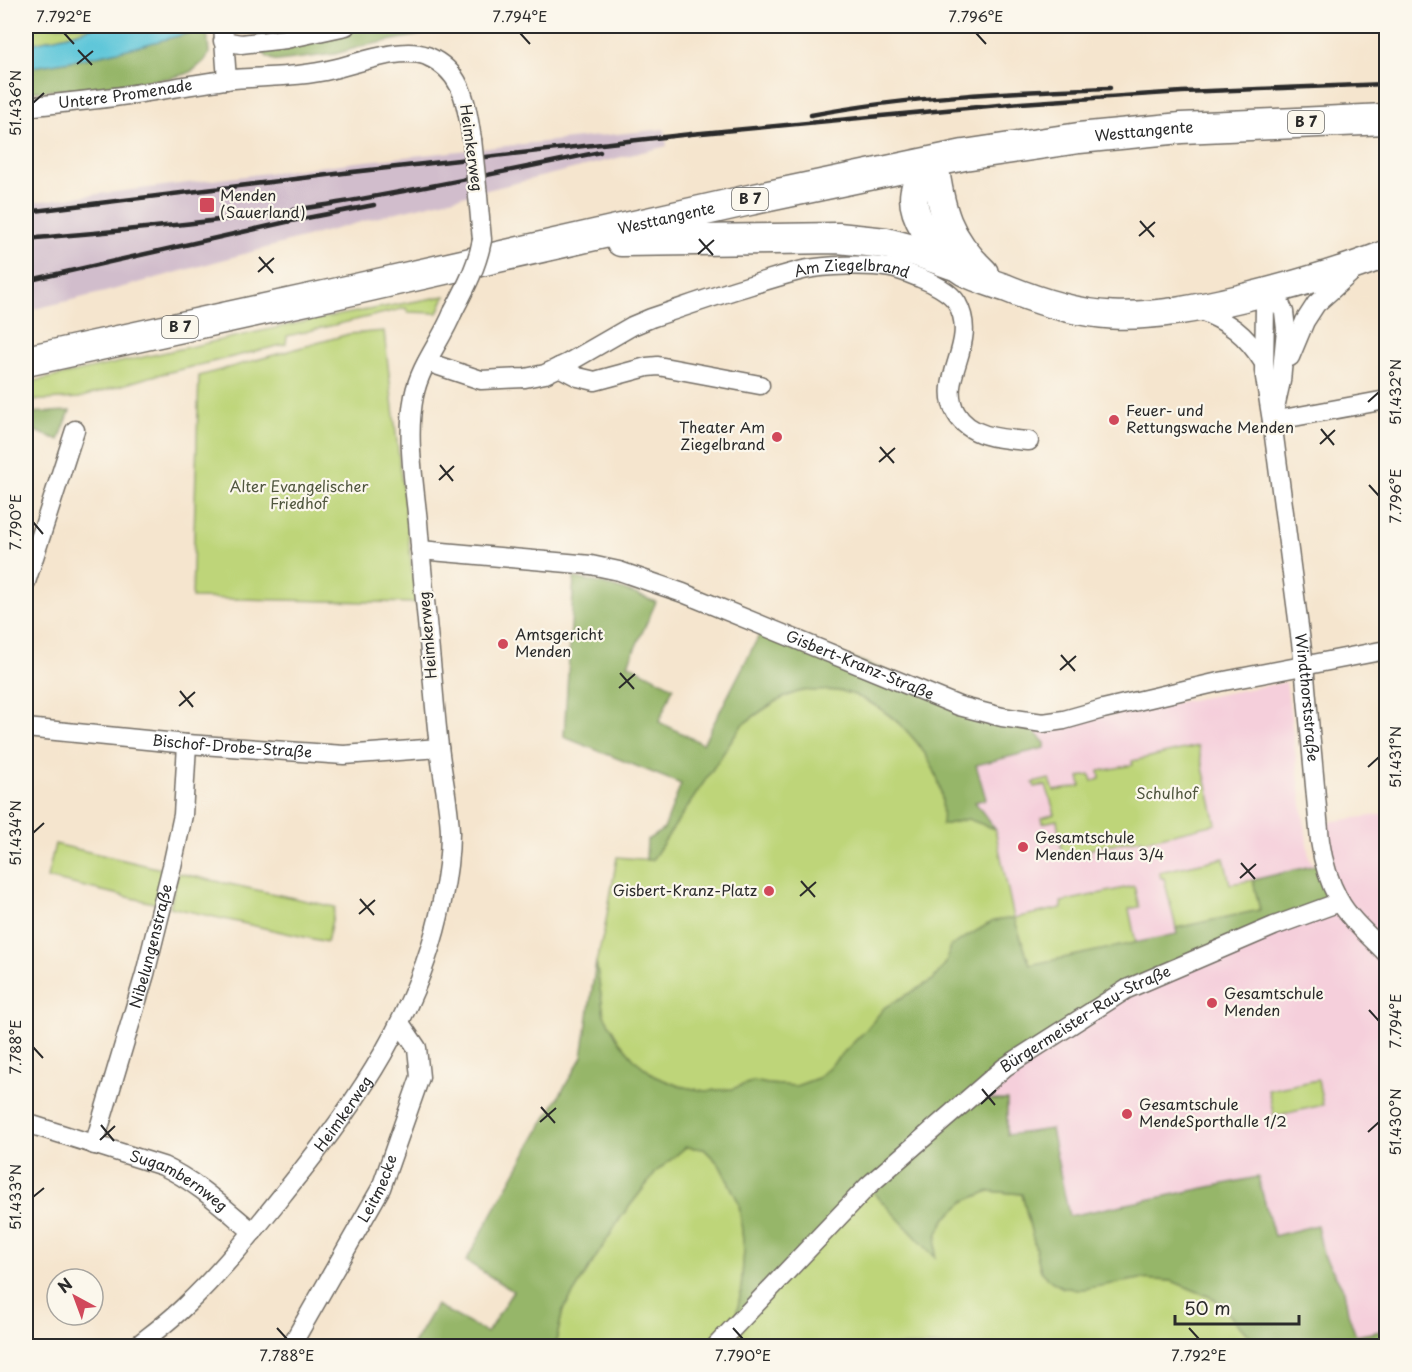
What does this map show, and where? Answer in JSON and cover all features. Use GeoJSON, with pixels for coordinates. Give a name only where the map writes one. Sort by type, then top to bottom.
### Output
{"type":"FeatureCollection","features":[{"type":"Feature","properties":{"kind":"main road","name":"Westtangente"},"geometry":{"type":"LineString","coordinates":[[26,361],[934,161],[1009,148],[1129,132],[1386,119]]}},
{"type":"Feature","properties":{"kind":"main road"},"geometry":{"type":"LineString","coordinates":[[567,241],[838,238],[886,243],[952,264]]}},
{"type":"Feature","properties":{"kind":"street"},"geometry":{"type":"LineString","coordinates":[[223,34],[241,44],[286,39],[346,26]]}},
{"type":"Feature","properties":{"kind":"street"},"geometry":{"type":"LineString","coordinates":[[223,34],[226,80]]}},
{"type":"Feature","properties":{"kind":"street","name":"Heimkerweg"},"geometry":{"type":"LineString","coordinates":[[137,1347],[185,1306],[253,1232],[316,1153],[368,1080],[400,1023],[429,951],[439,917],[450,854],[448,800],[439,748],[412,466],[411,414],[415,392],[427,362],[449,323],[473,272],[482,240],[472,139],[463,92],[457,81],[440,64],[417,53],[399,52],[330,70],[226,80]]}},
{"type":"Feature","properties":{"kind":"street","name":"Untere Promenade"},"geometry":{"type":"LineString","coordinates":[[26,107],[99,99],[226,80]]}},
{"type":"Feature","properties":{"kind":"street"},"geometry":{"type":"LineString","coordinates":[[934,161],[914,187],[913,203],[925,232],[938,249],[952,264],[964,272],[1032,299],[1070,310],[1112,315],[1154,314],[1196,309],[1271,291],[1386,255]]}},
{"type":"Feature","properties":{"kind":"street"},"geometry":{"type":"LineString","coordinates":[[934,161],[940,197],[950,227],[963,250],[998,285]]}},
{"type":"Feature","properties":{"kind":"street","name":"Windthorststraße"},"geometry":{"type":"LineString","coordinates":[[1281,381],[1309,312],[1359,265]]}},
{"type":"Feature","properties":{"kind":"street","name":"Am Ziegelbrand"},"geometry":{"type":"LineString","coordinates":[[427,362],[481,380],[525,378],[545,374],[641,322],[782,275],[806,269],[842,266],[889,268],[934,283],[956,301],[962,313],[965,327],[964,342],[954,372],[950,395],[952,406],[960,420],[971,429],[986,435],[1001,439],[1029,441]]}},
{"type":"Feature","properties":{"kind":"street","name":"Windthorststraße"},"geometry":{"type":"LineString","coordinates":[[1272,421],[1281,381],[1286,319],[1279,301],[1271,291],[1265,305],[1264,371],[1304,665],[1320,841],[1324,863],[1340,902],[1386,953]]}},
{"type":"Feature","properties":{"kind":"street"},"geometry":{"type":"LineString","coordinates":[[1196,309],[1234,328],[1250,343],[1264,363]]}},
{"type":"Feature","properties":{"kind":"street"},"geometry":{"type":"LineString","coordinates":[[560,367],[578,377],[595,381],[658,366],[760,385]]}},
{"type":"Feature","properties":{"kind":"street"},"geometry":{"type":"LineString","coordinates":[[1272,421],[1386,400]]}},
{"type":"Feature","properties":{"kind":"street"},"geometry":{"type":"LineString","coordinates":[[26,582],[75,429]]}},
{"type":"Feature","properties":{"kind":"street","name":"Gisbert-Kranz-Straße"},"geometry":{"type":"LineString","coordinates":[[420,550],[591,565],[619,570],[683,593],[959,706],[1002,717],[1043,723],[1064,720],[1219,682],[1386,650]]}},
{"type":"Feature","properties":{"kind":"street","name":"Bischof-Drobe-Straße"},"geometry":{"type":"LineString","coordinates":[[26,728],[187,744],[344,755],[439,748]]}},
{"type":"Feature","properties":{"kind":"street","name":"Nibelungenstraße"},"geometry":{"type":"LineString","coordinates":[[94,1145],[145,974],[172,866],[183,814],[187,744]]}},
{"type":"Feature","properties":{"kind":"street","name":"Bürgermeister-Rau-Straße"},"geometry":{"type":"LineString","coordinates":[[716,1347],[868,1186],[1005,1067],[1126,989],[1274,926],[1340,902]]}},
{"type":"Feature","properties":{"kind":"street","name":"Leitmecke"},"geometry":{"type":"LineString","coordinates":[[291,1347],[381,1188],[420,1077],[417,1048],[400,1023]]}},
{"type":"Feature","properties":{"kind":"street","name":"Sugambernweg"},"geometry":{"type":"LineString","coordinates":[[26,1123],[163,1166],[182,1175],[253,1232]]}},
{"type":"Feature","properties":{"kind":"shaded area"},"geometry":{"type":"Polygon","coordinates":[[[664,129],[667,146],[401,211],[105,292],[26,311],[26,203],[357,162],[664,129]]]}},
{"type":"Feature","properties":{"kind":"shaded area","name":"Gesamtschule Menden"},"geometry":{"type":"Polygon","coordinates":[[[1286,682],[1309,858],[1345,916],[1386,962],[1386,1330],[1357,1336],[1348,1313],[1344,1290],[1323,1254],[1317,1225],[1274,1237],[1258,1177],[1068,1216],[1051,1130],[1007,1135],[967,1100],[1014,918],[995,829],[974,801],[986,799],[976,765],[1028,752],[1024,721],[1045,727],[1286,682]]]}},
{"type":"Feature","properties":{"kind":"shaded area"},"geometry":{"type":"Polygon","coordinates":[[[1386,814],[1386,945],[1351,910],[1324,863],[1319,823],[1386,814]]]}},
{"type":"Feature","properties":{"kind":"green space"},"geometry":{"type":"Polygon","coordinates":[[[26,26],[96,26],[26,45],[26,26]]]}},
{"type":"Feature","properties":{"kind":"green space"},"geometry":{"type":"Polygon","coordinates":[[[248,26],[431,26],[423,34],[335,54],[278,61],[264,54],[257,30],[248,26]]]}},
{"type":"Feature","properties":{"kind":"green space"},"geometry":{"type":"Polygon","coordinates":[[[207,29],[209,54],[195,69],[186,74],[100,87],[26,92],[26,68],[83,59],[207,29]]]}},
{"type":"Feature","properties":{"kind":"green space"},"geometry":{"type":"Polygon","coordinates":[[[445,296],[438,313],[408,312],[406,308],[287,336],[286,344],[149,377],[79,398],[26,401],[26,383],[312,320],[445,296]]]}},
{"type":"Feature","properties":{"kind":"green space","name":"Alter Evangelischer Friedhof"},"geometry":{"type":"Polygon","coordinates":[[[384,331],[416,603],[192,598],[199,376],[349,334],[384,331]]]}},
{"type":"Feature","properties":{"kind":"green space"},"geometry":{"type":"Polygon","coordinates":[[[70,411],[59,440],[26,428],[26,413],[70,411]]]}},
{"type":"Feature","properties":{"kind":"green space"},"geometry":{"type":"Polygon","coordinates":[[[574,578],[616,587],[656,602],[628,664],[673,687],[659,722],[703,744],[764,626],[1024,721],[1045,743],[1045,748],[976,765],[986,799],[975,802],[995,829],[968,819],[942,825],[941,791],[932,766],[916,741],[895,719],[870,702],[847,693],[805,691],[794,693],[770,705],[742,725],[652,860],[646,860],[647,840],[664,829],[681,784],[564,737],[574,578]]]}},
{"type":"Feature","properties":{"kind":"green space"},"geometry":{"type":"Polygon","coordinates":[[[805,690],[831,690],[856,695],[867,701],[900,724],[918,744],[938,779],[942,796],[943,825],[968,819],[995,829],[1014,918],[951,946],[946,963],[933,980],[885,1007],[866,1030],[818,1078],[796,1086],[754,1081],[732,1089],[705,1091],[679,1086],[656,1077],[636,1061],[619,1041],[604,1015],[596,962],[604,932],[617,857],[652,860],[742,725],[771,705],[794,693],[805,690]]]}},
{"type":"Feature","properties":{"kind":"green space","name":"Schulhof"},"geometry":{"type":"Polygon","coordinates":[[[1198,746],[1216,824],[1143,841],[1142,839],[1100,846],[1089,850],[1090,855],[1063,859],[1057,820],[1043,823],[1042,818],[1055,814],[1046,785],[1035,787],[1033,783],[1050,779],[1054,791],[1081,786],[1079,777],[1090,775],[1092,781],[1100,779],[1099,771],[1133,765],[1132,761],[1198,746]]]}},
{"type":"Feature","properties":{"kind":"green space"},"geometry":{"type":"Polygon","coordinates":[[[55,844],[166,870],[158,904],[47,878],[55,844]]]}},
{"type":"Feature","properties":{"kind":"green space"},"geometry":{"type":"Polygon","coordinates":[[[1224,858],[1230,884],[1253,880],[1260,910],[1176,928],[1164,878],[1161,878],[1159,872],[1224,858]]]}},
{"type":"Feature","properties":{"kind":"green space"},"geometry":{"type":"Polygon","coordinates":[[[1324,863],[1340,902],[1127,989],[969,1100],[1007,1100],[1007,1135],[1051,1129],[1069,1216],[1258,1177],[1274,1236],[1317,1225],[1323,1254],[1344,1290],[1348,1313],[1356,1336],[1386,1330],[1386,1346],[1258,1346],[1215,1299],[1172,1281],[1140,1279],[1083,1289],[1063,1288],[1041,1271],[1022,1194],[989,1191],[965,1201],[945,1219],[937,1235],[935,1257],[868,1187],[734,1328],[741,1291],[744,1250],[739,1203],[719,1164],[704,1149],[686,1147],[657,1171],[621,1217],[563,1310],[555,1346],[412,1346],[436,1305],[487,1333],[513,1291],[466,1261],[582,1057],[596,962],[604,1015],[619,1041],[636,1061],[656,1077],[679,1086],[705,1091],[732,1089],[754,1081],[796,1086],[818,1078],[866,1030],[885,1007],[933,980],[946,963],[951,946],[993,921],[1014,918],[1030,965],[1177,934],[1176,928],[1260,910],[1253,880],[1324,863]]]}},
{"type":"Feature","properties":{"kind":"green space"},"geometry":{"type":"Polygon","coordinates":[[[178,873],[335,907],[327,942],[170,907],[178,873]]]}},
{"type":"Feature","properties":{"kind":"green space"},"geometry":{"type":"Polygon","coordinates":[[[1134,886],[1139,907],[1129,909],[1136,943],[1030,965],[1014,918],[1062,908],[1061,902],[1134,886]]]}},
{"type":"Feature","properties":{"kind":"green space"},"geometry":{"type":"Polygon","coordinates":[[[1318,1080],[1323,1105],[1274,1116],[1268,1090],[1318,1080]]]}},
{"type":"Feature","properties":{"kind":"green space"},"geometry":{"type":"Polygon","coordinates":[[[686,1147],[704,1149],[719,1164],[739,1203],[744,1250],[741,1291],[734,1327],[868,1186],[935,1256],[937,1235],[945,1219],[965,1201],[989,1191],[1022,1194],[1041,1271],[1083,1288],[1140,1279],[1172,1281],[1215,1299],[1258,1346],[555,1346],[563,1310],[621,1217],[657,1171],[686,1147]]]}},
{"type":"Feature","properties":{"kind":"water"},"geometry":{"type":"Polygon","coordinates":[[[96,26],[217,26],[83,59],[26,68],[26,45],[96,26]]]}},
{"type":"Feature","properties":{"kind":"railway"},"geometry":{"type":"LineString","coordinates":[[26,212],[352,172],[691,134],[870,117],[1021,103],[1182,92],[1386,84]]}},
{"type":"Feature","properties":{"kind":"railway"},"geometry":{"type":"LineString","coordinates":[[811,115],[923,99],[1110,88]]}},
{"type":"Feature","properties":{"kind":"railway"},"geometry":{"type":"LineString","coordinates":[[26,239],[283,212],[425,187],[600,152]]}},
{"type":"Feature","properties":{"kind":"railway"},"geometry":{"type":"LineString","coordinates":[[26,281],[291,221],[374,205]]}},
{"type":"Feature","properties":{"kind":"place","name":"Menden (Sauerland)"},"geometry":{"type":"Point","coordinates":[207,205]}},
{"type":"Feature","properties":{"kind":"place","name":"Feuer- und Rettungswache Menden"},"geometry":{"type":"Point","coordinates":[1114,420]}},
{"type":"Feature","properties":{"kind":"place","name":"Theater Am Ziegelbrand"},"geometry":{"type":"Point","coordinates":[777,437]}},
{"type":"Feature","properties":{"kind":"place","name":"Amtsgericht Menden"},"geometry":{"type":"Point","coordinates":[503,644]}},
{"type":"Feature","properties":{"kind":"place","name":"Gesamtschule Menden Haus 3/4"},"geometry":{"type":"Point","coordinates":[1023,847]}},
{"type":"Feature","properties":{"kind":"place","name":"Gisbert-Kranz-Platz"},"geometry":{"type":"Point","coordinates":[769,891]}},
{"type":"Feature","properties":{"kind":"place","name":"Gesamtschule Menden"},"geometry":{"type":"Point","coordinates":[1212,1003]}},
{"type":"Feature","properties":{"kind":"place","name":"Gesamtschule MendeSporthalle 1/2"},"geometry":{"type":"Point","coordinates":[1127,1114]}}]}
